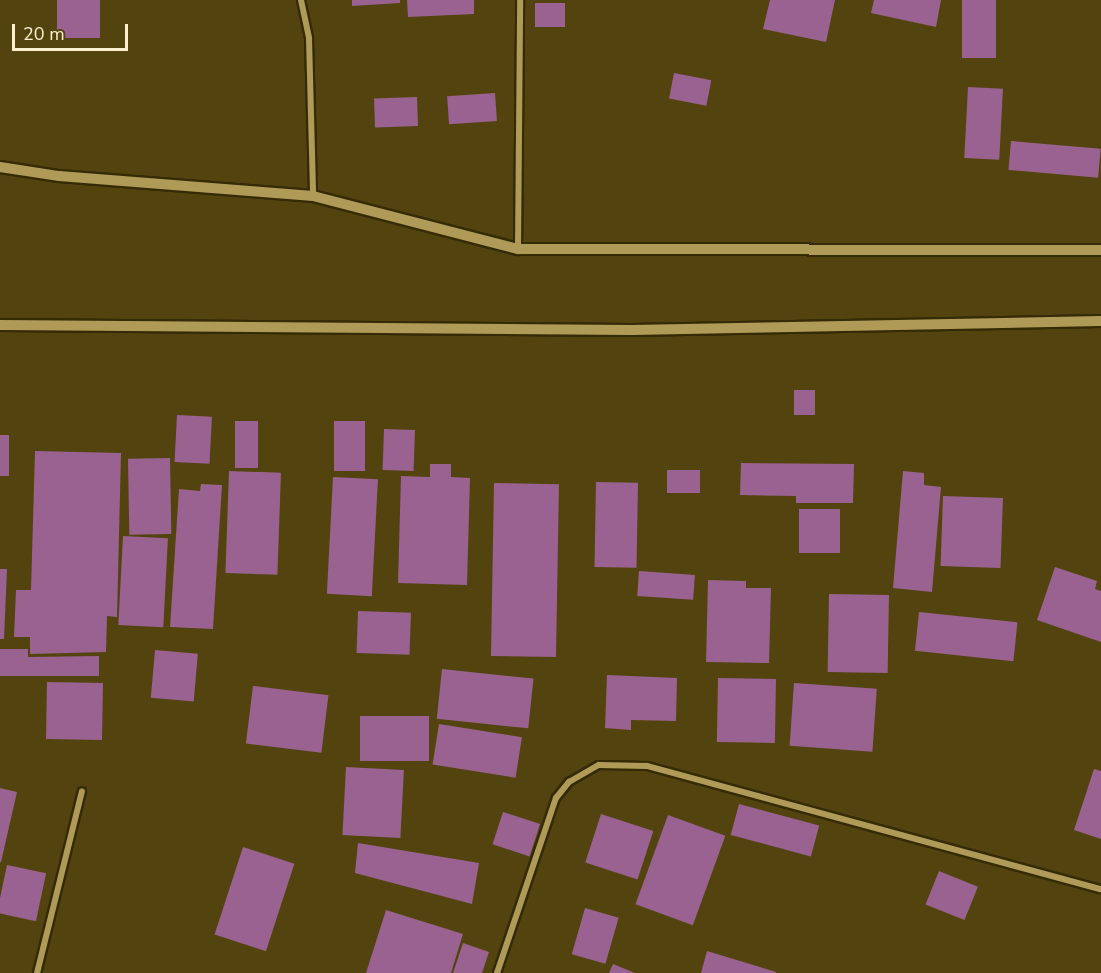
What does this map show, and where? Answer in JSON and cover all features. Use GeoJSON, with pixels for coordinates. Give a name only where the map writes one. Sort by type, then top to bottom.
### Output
{"type":"FeatureCollection","features":[{"type":"Feature","properties":{"kind":"street"},"geometry":{"type":"LineString","coordinates":[[301,0],[309,38],[313,196]]}},
{"type":"Feature","properties":{"kind":"street"},"geometry":{"type":"LineString","coordinates":[[518,249],[520,0]]}},
{"type":"Feature","properties":{"kind":"street"},"geometry":{"type":"LineString","coordinates":[[0,167],[59,176],[313,196],[518,249],[1101,250]]}},
{"type":"Feature","properties":{"kind":"street"},"geometry":{"type":"LineString","coordinates":[[0,325],[632,330],[1101,321]]}},
{"type":"Feature","properties":{"kind":"street"},"geometry":{"type":"LineString","coordinates":[[497,973],[556,798],[570,782],[599,765],[647,766],[1101,889]]}},
{"type":"Feature","properties":{"kind":"street"},"geometry":{"type":"LineString","coordinates":[[37,973],[82,791]]}},
{"type":"Feature","properties":{"kind":"building"},"geometry":{"type":"Polygon","coordinates":[[[57,0],[100,0],[100,38],[57,38],[57,0]]]}},
{"type":"Feature","properties":{"kind":"building"},"geometry":{"type":"Polygon","coordinates":[[[352,0],[400,0],[400,3],[352,6],[352,0]]]}},
{"type":"Feature","properties":{"kind":"building"},"geometry":{"type":"Polygon","coordinates":[[[407,0],[474,0],[474,14],[408,17],[407,0]]]}},
{"type":"Feature","properties":{"kind":"building"},"geometry":{"type":"Polygon","coordinates":[[[770,0],[835,0],[826,42],[763,29],[770,0]]]}},
{"type":"Feature","properties":{"kind":"building"},"geometry":{"type":"Polygon","coordinates":[[[874,0],[941,0],[936,27],[871,13],[874,0]]]}},
{"type":"Feature","properties":{"kind":"building"},"geometry":{"type":"Polygon","coordinates":[[[962,0],[996,0],[996,58],[962,58],[962,0]]]}},
{"type":"Feature","properties":{"kind":"building"},"geometry":{"type":"Polygon","coordinates":[[[535,3],[565,3],[565,27],[535,27],[535,3]]]}},
{"type":"Feature","properties":{"kind":"building"},"geometry":{"type":"Polygon","coordinates":[[[674,73],[711,80],[706,106],[669,99],[674,73]]]}},
{"type":"Feature","properties":{"kind":"building"},"geometry":{"type":"Polygon","coordinates":[[[968,87],[1003,89],[999,160],[964,158],[968,87]]]}},
{"type":"Feature","properties":{"kind":"building"},"geometry":{"type":"Polygon","coordinates":[[[495,93],[497,121],[449,124],[447,96],[495,93]]]}},
{"type":"Feature","properties":{"kind":"building"},"geometry":{"type":"Polygon","coordinates":[[[417,97],[418,126],[375,127],[374,99],[417,97]]]}},
{"type":"Feature","properties":{"kind":"building"},"geometry":{"type":"Polygon","coordinates":[[[1011,141],[1101,149],[1098,178],[1008,170],[1011,141]]]}},
{"type":"Feature","properties":{"kind":"building"},"geometry":{"type":"Polygon","coordinates":[[[794,390],[815,390],[815,415],[794,415],[794,390]]]}},
{"type":"Feature","properties":{"kind":"building"},"geometry":{"type":"Polygon","coordinates":[[[177,415],[212,417],[209,464],[175,462],[177,415]]]}},
{"type":"Feature","properties":{"kind":"building"},"geometry":{"type":"Polygon","coordinates":[[[235,421],[258,421],[258,468],[235,468],[235,421]]]}},
{"type":"Feature","properties":{"kind":"building"},"geometry":{"type":"Polygon","coordinates":[[[334,421],[365,421],[365,471],[334,471],[334,421]]]}},
{"type":"Feature","properties":{"kind":"building"},"geometry":{"type":"Polygon","coordinates":[[[384,429],[415,430],[414,471],[383,470],[384,429]]]}},
{"type":"Feature","properties":{"kind":"building"},"geometry":{"type":"Polygon","coordinates":[[[0,435],[9,435],[9,476],[0,476],[0,435]]]}},
{"type":"Feature","properties":{"kind":"building"},"geometry":{"type":"Polygon","coordinates":[[[35,451],[121,453],[117,617],[107,616],[106,652],[30,654],[30,637],[14,637],[16,590],[31,590],[35,451]]]}},
{"type":"Feature","properties":{"kind":"building"},"geometry":{"type":"Polygon","coordinates":[[[170,458],[171,534],[129,535],[128,459],[170,458]]]}},
{"type":"Feature","properties":{"kind":"building"},"geometry":{"type":"Polygon","coordinates":[[[741,463],[854,464],[853,503],[796,503],[796,496],[740,495],[741,463]]]}},
{"type":"Feature","properties":{"kind":"building"},"geometry":{"type":"Polygon","coordinates":[[[430,464],[451,464],[451,477],[470,478],[467,585],[398,583],[401,476],[430,477],[430,464]]]}},
{"type":"Feature","properties":{"kind":"building"},"geometry":{"type":"Polygon","coordinates":[[[667,470],[700,470],[700,493],[667,493],[667,470]]]}},
{"type":"Feature","properties":{"kind":"building"},"geometry":{"type":"Polygon","coordinates":[[[229,471],[281,473],[277,575],[225,573],[229,471]]]}},
{"type":"Feature","properties":{"kind":"building"},"geometry":{"type":"Polygon","coordinates":[[[903,471],[924,473],[924,485],[941,487],[932,592],[893,588],[903,471]]]}},
{"type":"Feature","properties":{"kind":"building"},"geometry":{"type":"Polygon","coordinates":[[[333,477],[378,479],[372,596],[327,594],[333,477]]]}},
{"type":"Feature","properties":{"kind":"building"},"geometry":{"type":"Polygon","coordinates":[[[596,482],[638,483],[637,568],[595,567],[596,482]]]}},
{"type":"Feature","properties":{"kind":"building"},"geometry":{"type":"Polygon","coordinates":[[[494,483],[559,484],[556,657],[491,656],[494,483]]]}},
{"type":"Feature","properties":{"kind":"building"},"geometry":{"type":"Polygon","coordinates":[[[201,484],[222,485],[213,629],[170,627],[179,489],[200,491],[201,484]]]}},
{"type":"Feature","properties":{"kind":"building"},"geometry":{"type":"Polygon","coordinates":[[[943,496],[1003,498],[1001,568],[941,566],[943,496]]]}},
{"type":"Feature","properties":{"kind":"building"},"geometry":{"type":"Polygon","coordinates":[[[799,509],[840,509],[840,553],[799,553],[799,509]]]}},
{"type":"Feature","properties":{"kind":"building"},"geometry":{"type":"Polygon","coordinates":[[[123,536],[168,538],[163,627],[118,625],[123,536]]]}},
{"type":"Feature","properties":{"kind":"building"},"geometry":{"type":"Polygon","coordinates":[[[1055,567],[1097,581],[1095,589],[1101,591],[1101,642],[1037,620],[1055,567]]]}},
{"type":"Feature","properties":{"kind":"building"},"geometry":{"type":"Polygon","coordinates":[[[0,569],[7,569],[4,639],[0,639],[0,569]]]}},
{"type":"Feature","properties":{"kind":"building"},"geometry":{"type":"Polygon","coordinates":[[[639,571],[695,575],[693,600],[637,596],[639,571]]]}},
{"type":"Feature","properties":{"kind":"building"},"geometry":{"type":"Polygon","coordinates":[[[708,580],[746,581],[746,588],[771,588],[769,663],[706,662],[708,580]]]}},
{"type":"Feature","properties":{"kind":"building"},"geometry":{"type":"Polygon","coordinates":[[[829,594],[889,595],[888,673],[828,672],[829,594]]]}},
{"type":"Feature","properties":{"kind":"building"},"geometry":{"type":"Polygon","coordinates":[[[358,611],[411,613],[410,655],[357,653],[358,611]]]}},
{"type":"Feature","properties":{"kind":"building"},"geometry":{"type":"Polygon","coordinates":[[[919,612],[1017,622],[1013,661],[915,651],[919,612]]]}},
{"type":"Feature","properties":{"kind":"building"},"geometry":{"type":"Polygon","coordinates":[[[0,649],[28,649],[28,657],[99,656],[99,676],[0,676],[0,649]]]}},
{"type":"Feature","properties":{"kind":"building"},"geometry":{"type":"Polygon","coordinates":[[[155,650],[198,654],[194,702],[151,698],[155,650]]]}},
{"type":"Feature","properties":{"kind":"building"},"geometry":{"type":"Polygon","coordinates":[[[442,669],[533,679],[528,728],[437,719],[442,669]]]}},
{"type":"Feature","properties":{"kind":"building"},"geometry":{"type":"Polygon","coordinates":[[[607,675],[677,678],[676,721],[631,720],[631,730],[605,728],[607,675]]]}},
{"type":"Feature","properties":{"kind":"building"},"geometry":{"type":"Polygon","coordinates":[[[718,678],[776,679],[775,743],[717,742],[718,678]]]}},
{"type":"Feature","properties":{"kind":"building"},"geometry":{"type":"Polygon","coordinates":[[[47,682],[103,683],[102,740],[46,739],[47,682]]]}},
{"type":"Feature","properties":{"kind":"building"},"geometry":{"type":"Polygon","coordinates":[[[794,683],[877,689],[872,752],[790,746],[794,683]]]}},
{"type":"Feature","properties":{"kind":"building"},"geometry":{"type":"Polygon","coordinates":[[[253,686],[328,695],[321,753],[246,744],[253,686]]]}},
{"type":"Feature","properties":{"kind":"building"},"geometry":{"type":"Polygon","coordinates":[[[360,716],[429,716],[429,761],[360,761],[360,716]]]}},
{"type":"Feature","properties":{"kind":"building"},"geometry":{"type":"Polygon","coordinates":[[[439,724],[522,737],[516,778],[433,764],[439,724]]]}},
{"type":"Feature","properties":{"kind":"building"},"geometry":{"type":"Polygon","coordinates":[[[346,767],[404,770],[400,838],[342,835],[346,767]]]}},
{"type":"Feature","properties":{"kind":"building"},"geometry":{"type":"Polygon","coordinates":[[[1094,769],[1101,771],[1101,839],[1074,830],[1094,769]]]}},
{"type":"Feature","properties":{"kind":"building"},"geometry":{"type":"Polygon","coordinates":[[[0,788],[17,792],[1,862],[0,862],[0,788]]]}},
{"type":"Feature","properties":{"kind":"building"},"geometry":{"type":"Polygon","coordinates":[[[739,804],[819,825],[811,856],[731,835],[739,804]]]}},
{"type":"Feature","properties":{"kind":"building"},"geometry":{"type":"Polygon","coordinates":[[[503,812],[540,824],[530,856],[492,844],[503,812]]]}},
{"type":"Feature","properties":{"kind":"building"},"geometry":{"type":"Polygon","coordinates":[[[601,814],[653,831],[638,879],[585,863],[601,814]]]}},
{"type":"Feature","properties":{"kind":"building"},"geometry":{"type":"Polygon","coordinates":[[[668,815],[725,836],[693,925],[636,904],[668,815]]]}},
{"type":"Feature","properties":{"kind":"building"},"geometry":{"type":"Polygon","coordinates":[[[358,843],[479,863],[472,904],[355,873],[358,843]]]}},
{"type":"Feature","properties":{"kind":"building"},"geometry":{"type":"Polygon","coordinates":[[[243,847],[294,864],[266,951],[215,934],[243,847]]]}},
{"type":"Feature","properties":{"kind":"building"},"geometry":{"type":"Polygon","coordinates":[[[7,865],[46,873],[36,921],[0,914],[0,898],[7,865]]]}},
{"type":"Feature","properties":{"kind":"building"},"geometry":{"type":"Polygon","coordinates":[[[939,871],[978,887],[964,920],[926,904],[939,871]]]}},
{"type":"Feature","properties":{"kind":"building"},"geometry":{"type":"Polygon","coordinates":[[[585,908],[619,918],[605,964],[572,954],[585,908]]]}},
{"type":"Feature","properties":{"kind":"building"},"geometry":{"type":"Polygon","coordinates":[[[386,910],[463,934],[451,973],[366,973],[386,910]]]}},
{"type":"Feature","properties":{"kind":"building"},"geometry":{"type":"Polygon","coordinates":[[[463,943],[489,952],[482,973],[453,973],[463,943]]]}},
{"type":"Feature","properties":{"kind":"building"},"geometry":{"type":"Polygon","coordinates":[[[707,951],[776,972],[776,973],[701,973],[707,951]]]}},
{"type":"Feature","properties":{"kind":"building"},"geometry":{"type":"Polygon","coordinates":[[[613,964],[635,973],[609,973],[613,964]]]}}]}
